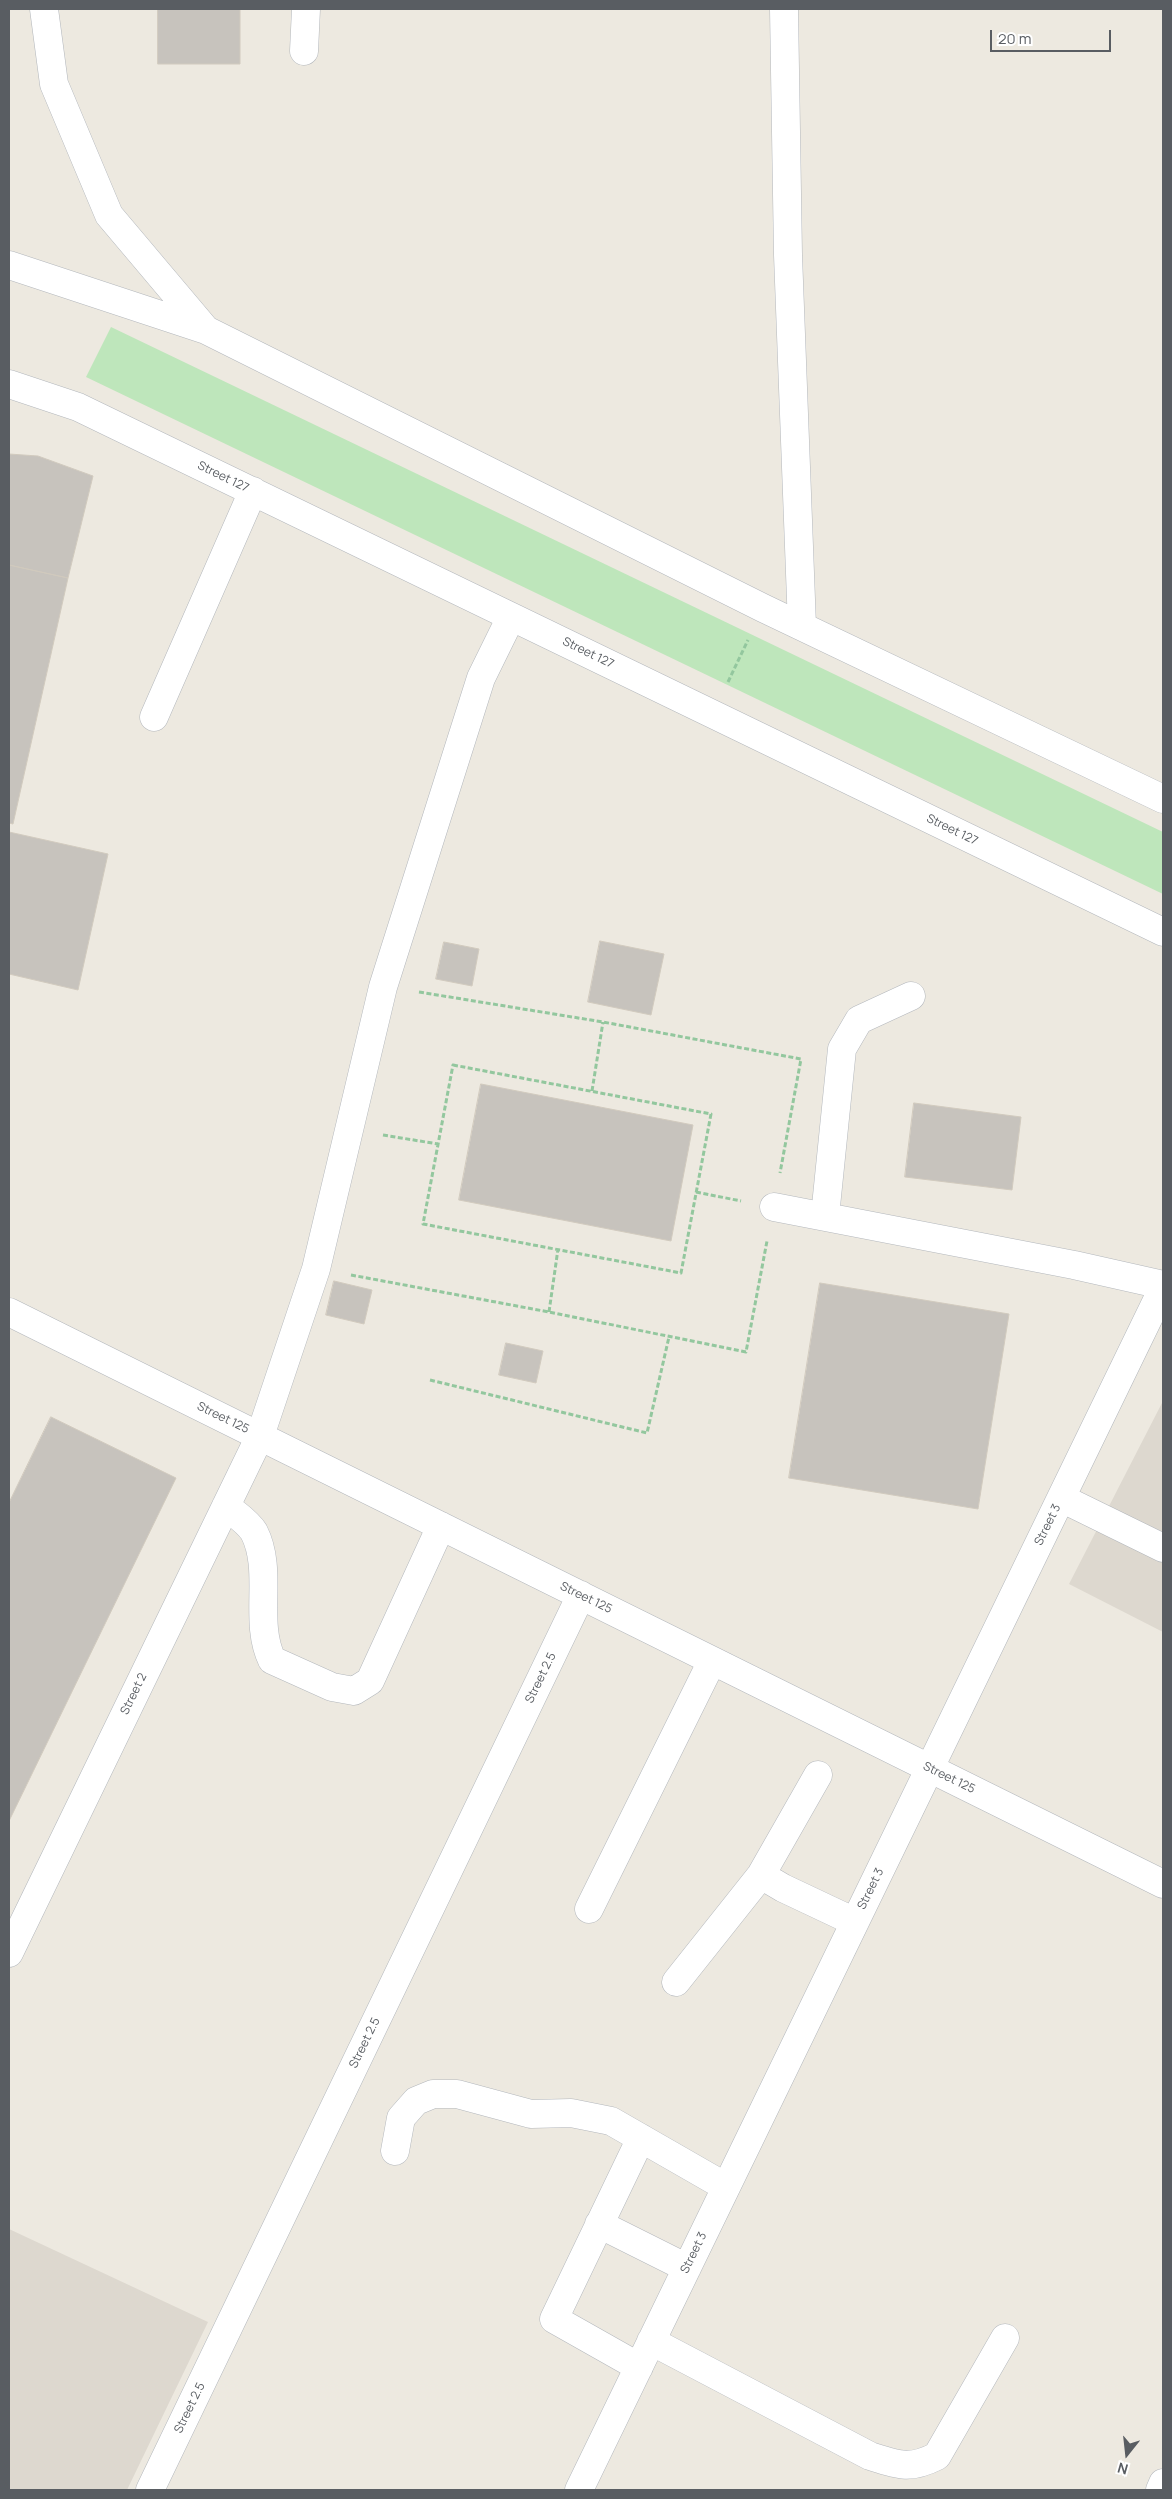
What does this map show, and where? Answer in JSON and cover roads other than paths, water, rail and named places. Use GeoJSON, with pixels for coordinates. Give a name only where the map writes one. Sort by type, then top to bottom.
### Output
{"type":"FeatureCollection","features":[{"type":"Feature","properties":{"kind":"street"},"geometry":{"type":"LineString","coordinates":[[44,9],[54,84],[109,214],[206,330]]}},
{"type":"Feature","properties":{"kind":"street"},"geometry":{"type":"LineString","coordinates":[[304,51],[306,9]]}},
{"type":"Feature","properties":{"kind":"street"},"geometry":{"type":"LineString","coordinates":[[784,9],[788,255],[802,626]]}},
{"type":"Feature","properties":{"kind":"street"},"geometry":{"type":"LineString","coordinates":[[9,265],[206,330],[763,608],[1163,799]]}},
{"type":"Feature","properties":{"kind":"street","name":"Street 127"},"geometry":{"type":"LineString","coordinates":[[9,384],[78,407],[1163,932]]}},
{"type":"Feature","properties":{"kind":"street"},"geometry":{"type":"LineString","coordinates":[[154,717],[253,491]]}},
{"type":"Feature","properties":{"kind":"street","name":"Street 2"},"geometry":{"type":"LineString","coordinates":[[9,1953],[260,1436],[316,1269],[383,987],[481,678],[511,616]]}},
{"type":"Feature","properties":{"kind":"street"},"geometry":{"type":"LineString","coordinates":[[825,1216],[842,1049],[859,1020],[911,996]]}},
{"type":"Feature","properties":{"kind":"street"},"geometry":{"type":"LineString","coordinates":[[774,1207],[1074,1265],[1163,1286]]}},
{"type":"Feature","properties":{"kind":"street","name":"Street 3"},"geometry":{"type":"LineString","coordinates":[[579,2490],[1163,1286]]}},
{"type":"Feature","properties":{"kind":"street","name":"Street 125"},"geometry":{"type":"LineString","coordinates":[[9,1312],[1163,1884]]}},
{"type":"Feature","properties":{"kind":"street"},"geometry":{"type":"LineString","coordinates":[[1061,1498],[1163,1548]]}},
{"type":"Feature","properties":{"kind":"street"},"geometry":{"type":"LineString","coordinates":[[226,1506],[253,1530],[259,1545],[263,1573],[265,1637],[267,1650],[272,1660],[332,1687],[354,1691],[370,1681],[441,1526]]}},
{"type":"Feature","properties":{"kind":"street","name":"Street 2.5"},"geometry":{"type":"LineString","coordinates":[[150,2490],[581,1595]]}},
{"type":"Feature","properties":{"kind":"street"},"geometry":{"type":"LineString","coordinates":[[589,1909],[712,1660]]}},
{"type":"Feature","properties":{"kind":"street"},"geometry":{"type":"LineString","coordinates":[[676,1982],[762,1875],[818,1775]]}},
{"type":"Feature","properties":{"kind":"street"},"geometry":{"type":"LineString","coordinates":[[762,1875],[783,1888],[855,1922]]}},
{"type":"Feature","properties":{"kind":"street"},"geometry":{"type":"LineString","coordinates":[[395,2151],[401,2118],[416,2101],[433,2094],[456,2094],[531,2114],[571,2113],[611,2121],[726,2187]]}},
{"type":"Feature","properties":{"kind":"street"},"geometry":{"type":"LineString","coordinates":[[639,2367],[554,2319],[641,2138]]}},
{"type":"Feature","properties":{"kind":"street"},"geometry":{"type":"LineString","coordinates":[[600,2224],[687,2268]]}},
{"type":"Feature","properties":{"kind":"street"},"geometry":{"type":"LineString","coordinates":[[651,2341],[870,2456],[904,2466],[923,2463],[937,2456],[1005,2338]]}},
{"type":"Feature","properties":{"kind":"street"},"geometry":{"type":"LineString","coordinates":[[1160,2490],[1163,2483]]}}]}
